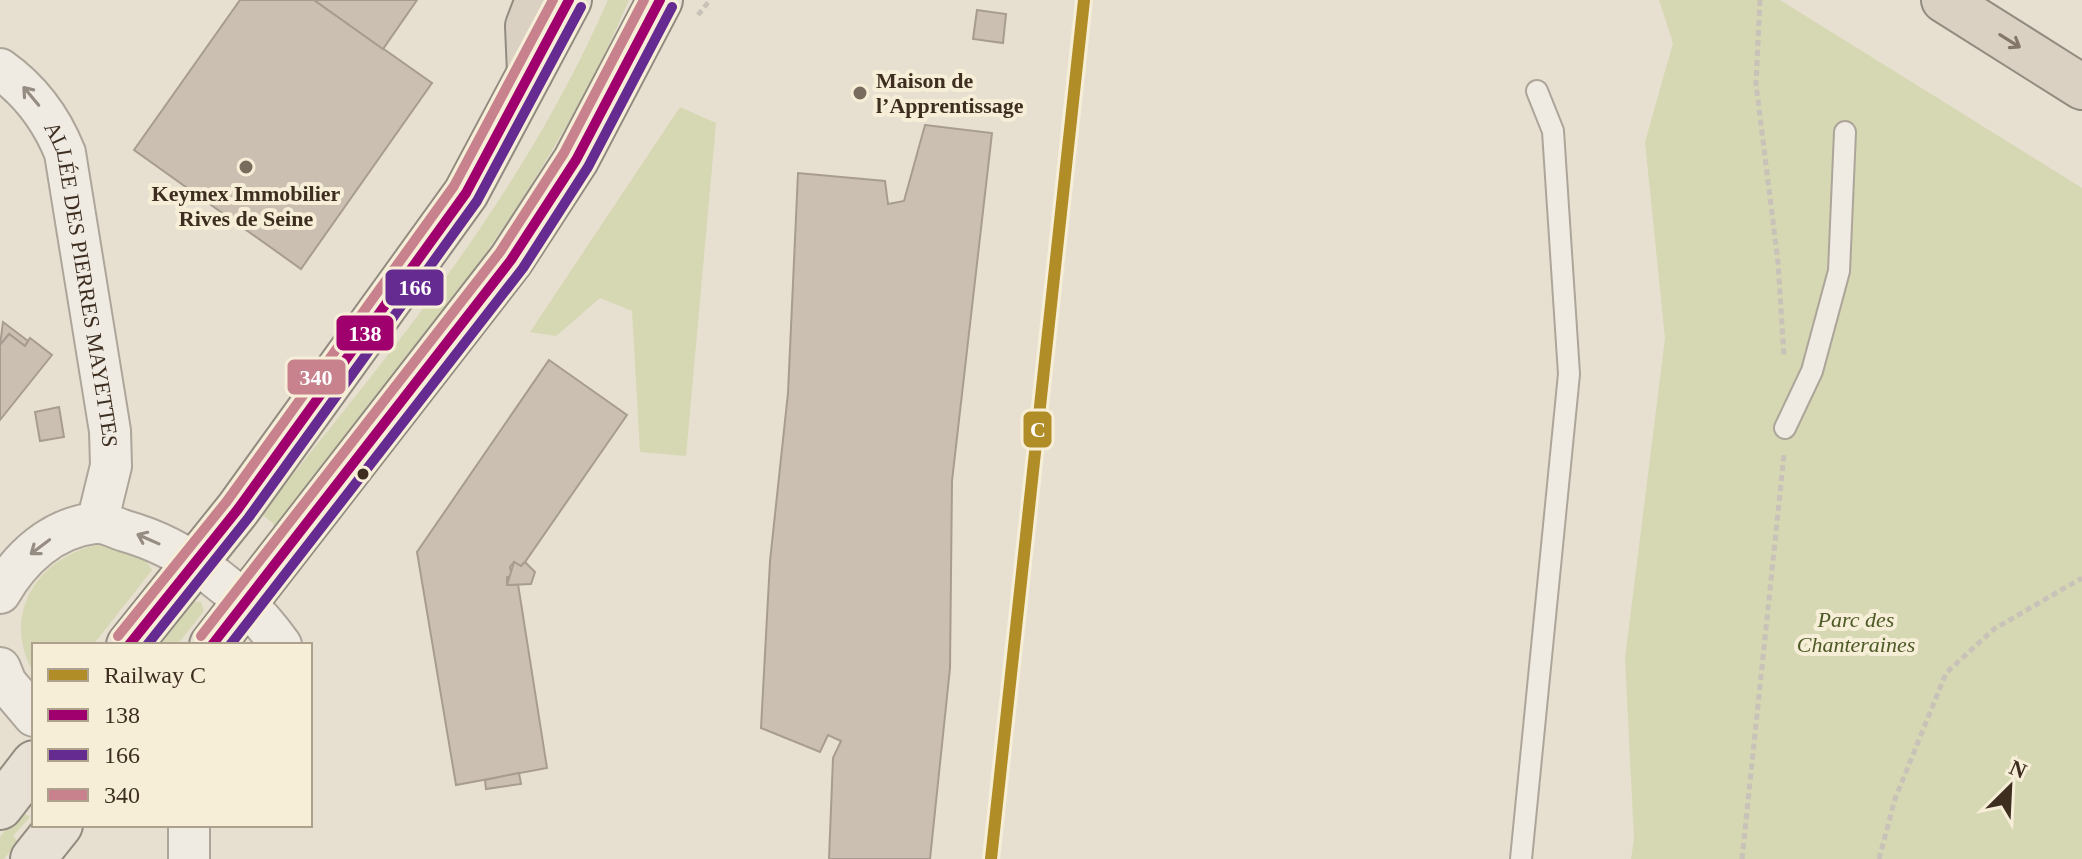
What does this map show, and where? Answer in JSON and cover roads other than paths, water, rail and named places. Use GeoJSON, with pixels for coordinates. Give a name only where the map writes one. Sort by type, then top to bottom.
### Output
{"type":"FeatureCollection","features":[{"type":"Feature","properties":{"kind":"highway"},"geometry":{"type":"LineString","coordinates":[[530,73],[528,26],[538,0]]}},
{"type":"Feature","properties":{"kind":"highway"},"geometry":{"type":"LineString","coordinates":[[1944,0],[2082,87]]}},
{"type":"Feature","properties":{"kind":"main road"},"geometry":{"type":"LineString","coordinates":[[131,643],[195,564],[466,193],[569,0]]}},
{"type":"Feature","properties":{"kind":"main road"},"geometry":{"type":"LineString","coordinates":[[213,643],[349,473],[511,260],[576,160],[660,0]]}},
{"type":"Feature","properties":{"kind":"main road"},"geometry":{"type":"LineString","coordinates":[[0,807],[32,766]]}},
{"type":"Feature","properties":{"kind":"main road"},"geometry":{"type":"LineString","coordinates":[[33,859],[58,827]]}},
{"type":"Feature","properties":{"kind":"street","name":"ALLÉE DES PIERRES MAYETTES"},"geometry":{"type":"LineString","coordinates":[[0,69],[20,83],[52,122],[65,153],[110,431],[111,466],[97,523]]}},
{"type":"Feature","properties":{"kind":"street"},"geometry":{"type":"LineString","coordinates":[[0,593],[17,564],[52,537],[97,523],[144,536],[195,564],[244,601],[279,643]]}},
{"type":"Feature","properties":{"kind":"street"},"geometry":{"type":"LineString","coordinates":[[0,668],[6,683],[32,714]]}},
{"type":"Feature","properties":{"kind":"street"},"geometry":{"type":"LineString","coordinates":[[189,827],[189,859]]}},
{"type":"Feature","properties":{"kind":"lane"},"geometry":{"type":"LineString","coordinates":[[1521,859],[1569,374],[1553,131],[1537,91]]}},
{"type":"Feature","properties":{"kind":"lane"},"geometry":{"type":"LineString","coordinates":[[1785,428],[1812,371],[1839,271],[1845,132]]}},
{"type":"Feature","properties":{"kind":"rail line","name":"C"},"geometry":{"type":"LineString","coordinates":[[991,859],[1084,0]]}},
{"type":"Feature","properties":{"kind":"place","name":"Maison de l’Apprentissage"},"geometry":{"type":"Point","coordinates":[860,93]}},
{"type":"Feature","properties":{"kind":"place","name":"Keymex Immobilier Rives de Seine"},"geometry":{"type":"Point","coordinates":[246,167]}},
{"type":"Feature","properties":{"kind":"park label","name":"Parc des Chanteraines"},"geometry":{"type":"Point","coordinates":[1856,632]}}]}
